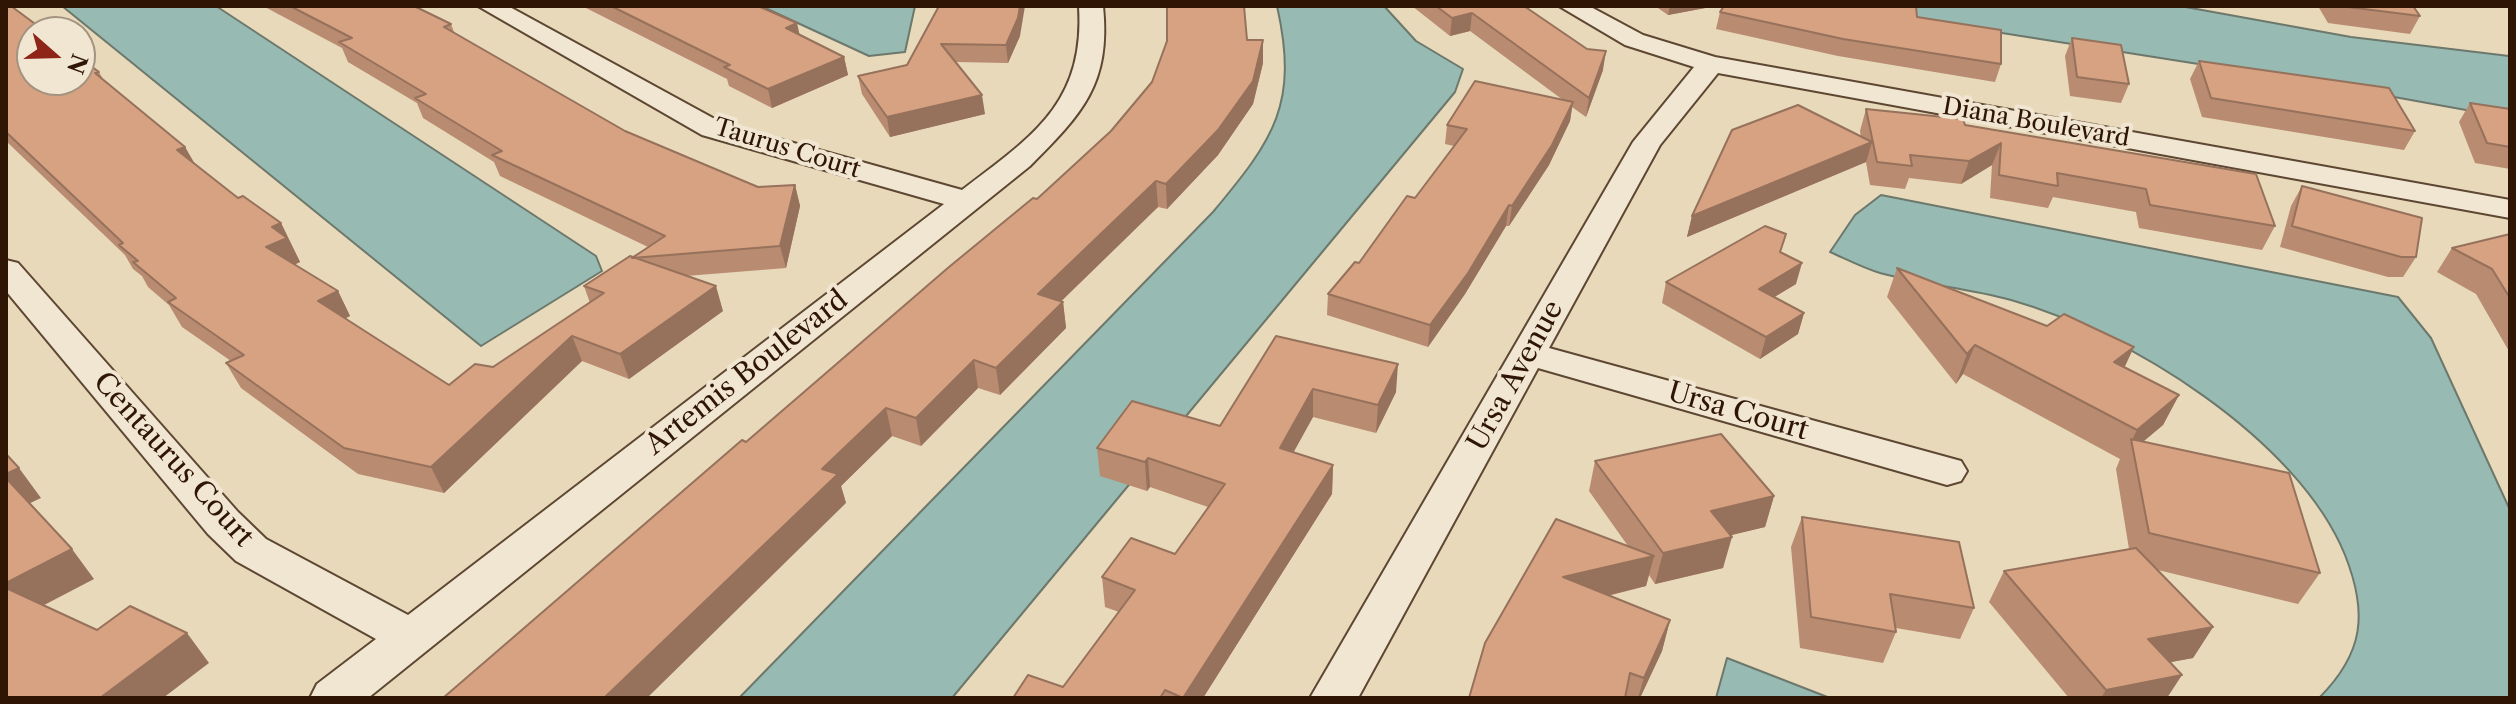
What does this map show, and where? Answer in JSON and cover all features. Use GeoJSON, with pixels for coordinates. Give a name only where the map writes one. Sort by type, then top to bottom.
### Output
{"type":"FeatureCollection","features":[{"type":"Feature","properties":{"kind":"street","name":"Taurus Court"},"geometry":{"type":"LineString","coordinates":[[490,6],[712,129],[966,201]]}},
{"type":"Feature","properties":{"kind":"street","name":"Artemis Boulevard"},"geometry":{"type":"LineString","coordinates":[[334,698],[1020,160],[1072,105],[1094,60],[1091,6]]}},
{"type":"Feature","properties":{"kind":"street","name":"Diana Boulevard"},"geometry":{"type":"LineString","coordinates":[[1571,6],[1634,40],[1711,64],[2510,209]]}},
{"type":"Feature","properties":{"kind":"street","name":"Ursa Avenue"},"geometry":{"type":"LineString","coordinates":[[1334,698],[1647,142],[1711,64]]}},
{"type":"Feature","properties":{"kind":"street","name":"Centaurus Court"},"geometry":{"type":"LineString","coordinates":[[6,270],[223,523],[251,550],[410,637]]}},
{"type":"Feature","properties":{"kind":"street","name":"Ursa Court"},"geometry":{"type":"LineString","coordinates":[[1529,354],[1947,471]]}},
{"type":"Feature","properties":{"kind":"water"},"geometry":{"type":"Polygon","coordinates":[[[62,6],[216,6],[596,256],[602,271],[481,346],[96,34],[96,16],[74,16],[62,6]]]}},
{"type":"Feature","properties":{"kind":"water"},"geometry":{"type":"Polygon","coordinates":[[[761,6],[915,6],[905,52],[869,56],[761,6]]]}},
{"type":"Feature","properties":{"kind":"water"},"geometry":{"type":"Polygon","coordinates":[[[1277,6],[1384,6],[1416,41],[1463,69],[1455,92],[952,698],[739,698],[1213,212],[1252,163],[1266,141],[1283,95],[1285,69],[1277,6]]]}},
{"type":"Feature","properties":{"kind":"water"},"geometry":{"type":"Polygon","coordinates":[[[1831,6],[2180,6],[2351,37],[2509,56],[2510,118],[2306,81],[1831,6]]]}},
{"type":"Feature","properties":{"kind":"water"},"geometry":{"type":"Polygon","coordinates":[[[1881,195],[2398,297],[2431,338],[2510,510],[2510,698],[2319,698],[2345,665],[2353,648],[2358,631],[2357,595],[2345,555],[2322,512],[2289,471],[2250,432],[2204,396],[2106,337],[2011,300],[1880,273],[1830,252],[1855,215],[1881,195]]]}},
{"type":"Feature","properties":{"kind":"water"},"geometry":{"type":"Polygon","coordinates":[[[1727,658],[1830,698],[1716,698],[1727,658]]]}},
{"type":"Feature","properties":{"kind":"building"},"geometry":{"type":"Polygon","coordinates":[[[6,6],[11,6],[24,16],[16,16],[16,96],[96,96],[96,74],[185,147],[177,150],[238,198],[243,196],[281,223],[272,227],[287,238],[266,247],[338,291],[318,301],[449,385],[475,364],[493,367],[604,293],[584,286],[630,256],[716,286],[620,354],[572,336],[431,467],[344,448],[226,363],[244,355],[168,302],[176,298],[133,262],[138,261],[119,245],[123,243],[6,132],[6,6]]]}},
{"type":"Feature","properties":{"kind":"building"},"geometry":{"type":"Polygon","coordinates":[[[290,6],[414,6],[451,24],[444,27],[625,131],[758,187],[795,185],[780,246],[632,258],[665,236],[492,155],[502,151],[415,98],[426,94],[339,42],[352,38],[290,6]]]}},
{"type":"Feature","properties":{"kind":"building"},"geometry":{"type":"Polygon","coordinates":[[[611,6],[758,6],[797,23],[786,28],[844,57],[768,89],[724,67],[730,65],[611,6]]]}},
{"type":"Feature","properties":{"kind":"building"},"geometry":{"type":"Polygon","coordinates":[[[939,6],[1020,6],[1006,45],[941,44],[982,95],[887,117],[858,76],[907,65],[939,6]]]}},
{"type":"Feature","properties":{"kind":"building"},"geometry":{"type":"Polygon","coordinates":[[[1167,6],[1244,6],[1247,40],[1263,40],[1253,81],[1218,130],[1166,184],[1156,181],[1038,294],[1063,302],[996,368],[974,360],[916,418],[886,408],[822,469],[838,474],[604,698],[443,698],[742,440],[746,442],[949,267],[1033,198],[1037,199],[1111,131],[1152,82],[1167,41],[1167,6]]]}},
{"type":"Feature","properties":{"kind":"building"},"geometry":{"type":"Polygon","coordinates":[[[1436,6],[1524,6],[1587,49],[1606,51],[1589,98],[1472,13],[1452,18],[1436,6]]]}},
{"type":"Feature","properties":{"kind":"building"},"geometry":{"type":"Polygon","coordinates":[[[1724,6],[1916,6],[1917,17],[2001,30],[2001,64],[1843,39],[1720,12],[1724,6]]]}},
{"type":"Feature","properties":{"kind":"building"},"geometry":{"type":"Polygon","coordinates":[[[2340,6],[2413,6],[2420,16],[2340,6]]]}},
{"type":"Feature","properties":{"kind":"building"},"geometry":{"type":"Polygon","coordinates":[[[2072,38],[2121,45],[2129,84],[2077,77],[2072,38]]]}},
{"type":"Feature","properties":{"kind":"building"},"geometry":{"type":"Polygon","coordinates":[[[2199,61],[2389,88],[2415,131],[2211,98],[2199,61]]]}},
{"type":"Feature","properties":{"kind":"building"},"geometry":{"type":"Polygon","coordinates":[[[1475,81],[1573,102],[1552,145],[1512,206],[1509,205],[1468,273],[1430,325],[1328,294],[1355,262],[1359,263],[1407,196],[1415,198],[1467,129],[1447,125],[1475,81]]]}},
{"type":"Feature","properties":{"kind":"building"},"geometry":{"type":"Polygon","coordinates":[[[2470,103],[2510,109],[2510,147],[2487,143],[2470,103]]]}},
{"type":"Feature","properties":{"kind":"building"},"geometry":{"type":"Polygon","coordinates":[[[1798,105],[1872,142],[1692,216],[1732,130],[1798,105]]]}},
{"type":"Feature","properties":{"kind":"building"},"geometry":{"type":"Polygon","coordinates":[[[1866,109],[1963,119],[1965,125],[2256,174],[2275,226],[2150,205],[2146,189],[2057,173],[2058,186],[1999,175],[2001,143],[1969,161],[1910,155],[1912,166],[1877,162],[1866,109]]]}},
{"type":"Feature","properties":{"kind":"building"},"geometry":{"type":"Polygon","coordinates":[[[2302,186],[2422,218],[2416,257],[2401,257],[2292,226],[2302,186]]]}},
{"type":"Feature","properties":{"kind":"building"},"geometry":{"type":"Polygon","coordinates":[[[1765,226],[1786,234],[1780,252],[1802,263],[1759,289],[1804,313],[1766,337],[1666,282],[1765,226]]]}},
{"type":"Feature","properties":{"kind":"building"},"geometry":{"type":"Polygon","coordinates":[[[2510,234],[2510,298],[2492,269],[2452,248],[2510,234]]]}},
{"type":"Feature","properties":{"kind":"building"},"geometry":{"type":"Polygon","coordinates":[[[1897,268],[2047,326],[2064,314],[2134,347],[2114,362],[2179,395],[2137,430],[1975,345],[1967,354],[1897,268]]]}},
{"type":"Feature","properties":{"kind":"building"},"geometry":{"type":"Polygon","coordinates":[[[1276,336],[1398,364],[1378,405],[1313,389],[1280,448],[1333,465],[1183,698],[1165,690],[1160,698],[1013,698],[1028,675],[1063,687],[1135,590],[1102,577],[1131,538],[1175,554],[1225,484],[1148,458],[1145,462],[1097,448],[1132,401],[1220,426],[1276,336]]]}},
{"type":"Feature","properties":{"kind":"building"},"geometry":{"type":"Polygon","coordinates":[[[1721,434],[1774,496],[1711,511],[1732,537],[1663,553],[1595,461],[1721,434]]]}},
{"type":"Feature","properties":{"kind":"building"},"geometry":{"type":"Polygon","coordinates":[[[2131,439],[2289,473],[2320,573],[2149,533],[2131,439]]]}},
{"type":"Feature","properties":{"kind":"building"},"geometry":{"type":"Polygon","coordinates":[[[6,454],[19,468],[6,474],[6,454]]]}},
{"type":"Feature","properties":{"kind":"building"},"geometry":{"type":"Polygon","coordinates":[[[6,478],[72,549],[6,583],[6,478]]]}},
{"type":"Feature","properties":{"kind":"building"},"geometry":{"type":"Polygon","coordinates":[[[1802,517],[1959,542],[1974,608],[1890,594],[1896,632],[1811,617],[1802,517]]]}},
{"type":"Feature","properties":{"kind":"building"},"geometry":{"type":"Polygon","coordinates":[[[1556,519],[1654,556],[1563,577],[1670,620],[1644,678],[1630,673],[1625,698],[1469,698],[1485,643],[1556,519]]]}},
{"type":"Feature","properties":{"kind":"building"},"geometry":{"type":"Polygon","coordinates":[[[2136,548],[2213,627],[2148,639],[2182,675],[2106,690],[2004,571],[2136,548]]]}},
{"type":"Feature","properties":{"kind":"building"},"geometry":{"type":"Polygon","coordinates":[[[6,588],[97,630],[130,606],[187,633],[100,698],[6,698],[6,588]]]}}]}
